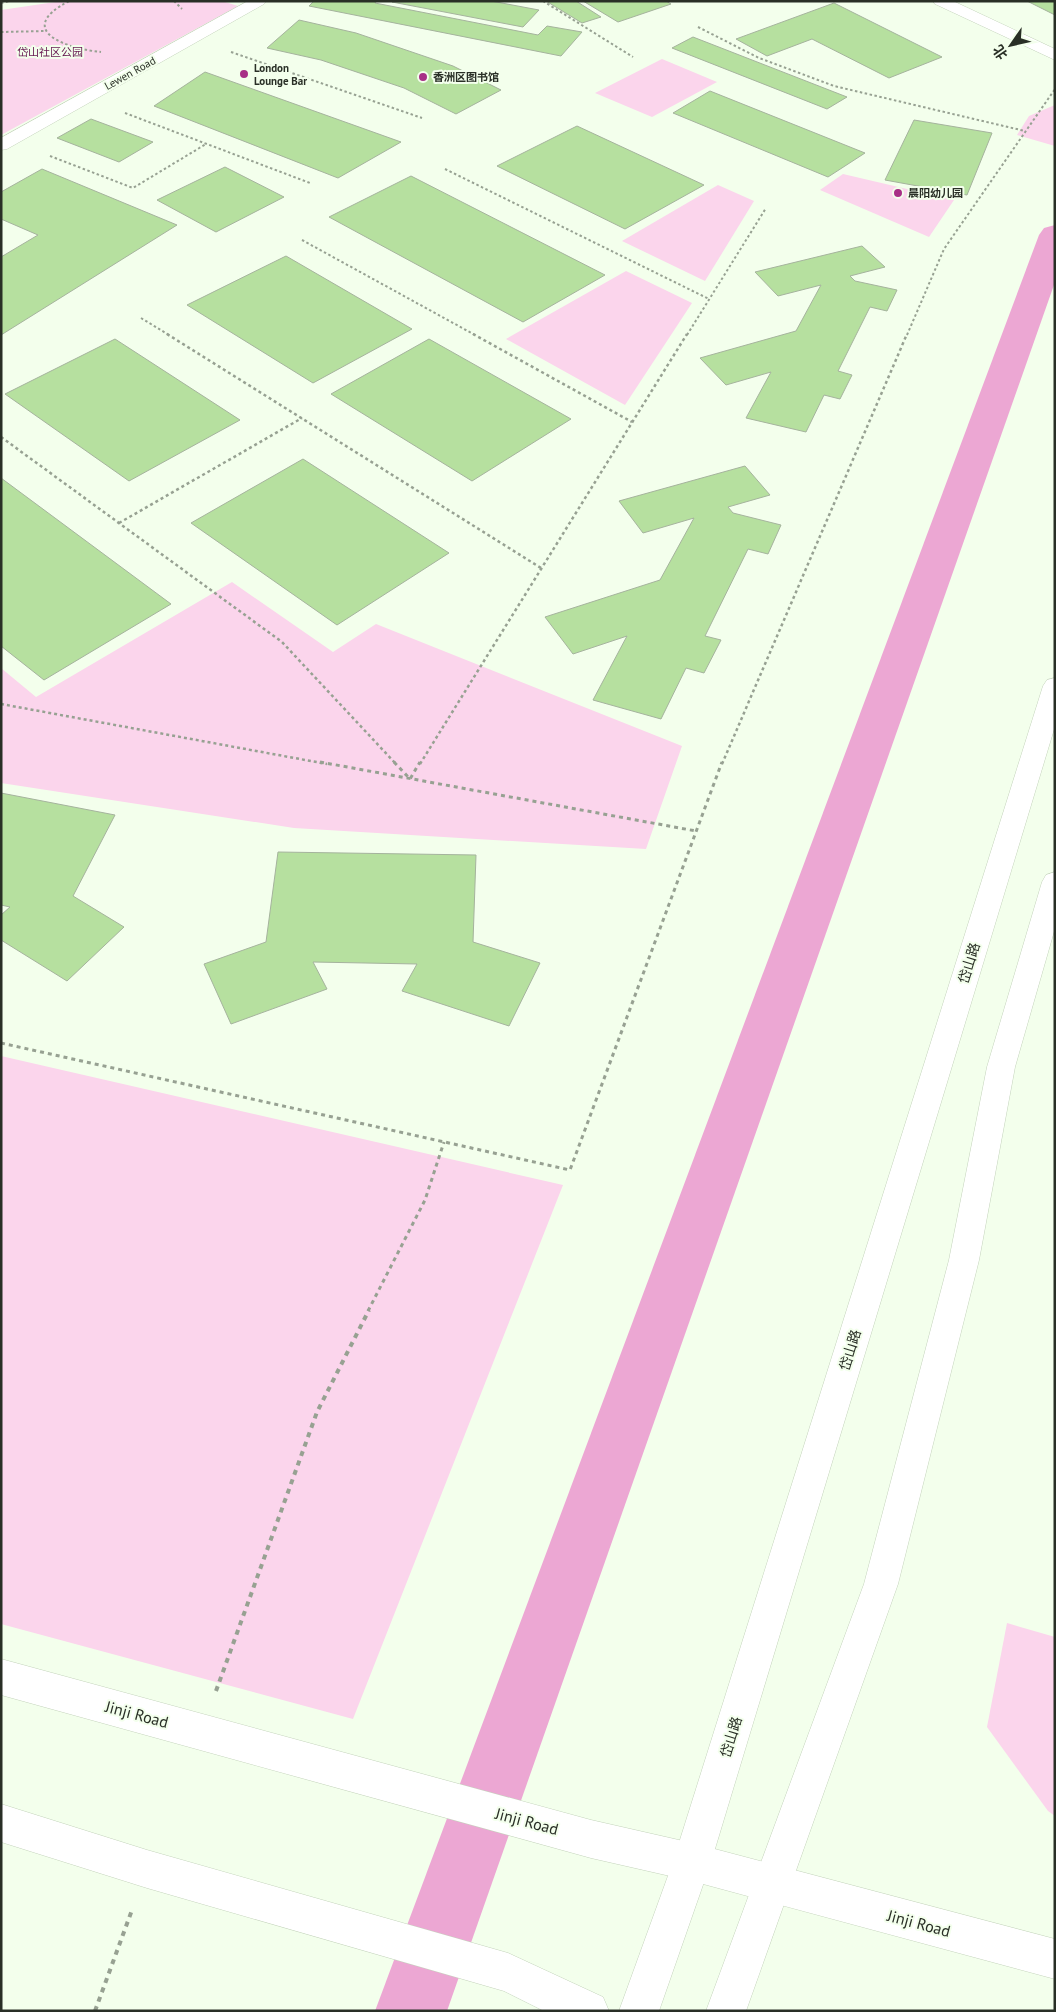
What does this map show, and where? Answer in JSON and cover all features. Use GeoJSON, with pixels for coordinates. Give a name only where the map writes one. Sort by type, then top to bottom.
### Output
{"type":"FeatureCollection","features":[{"type":"Feature","properties":{"kind":"street","name":"Lewen Road"},"geometry":{"type":"LineString","coordinates":[[6,143],[259,1]]}},
{"type":"Feature","properties":{"kind":"street"},"geometry":{"type":"LineString","coordinates":[[940,1],[1055,55]]}},
{"type":"Feature","properties":{"kind":"street","name":"岱山路"},"geometry":{"type":"LineString","coordinates":[[640,2011],[692,1862],[1055,686]]}},
{"type":"Feature","properties":{"kind":"street"},"geometry":{"type":"LineString","coordinates":[[726,2011],[881,1584],[964,1260],[1001,1067],[1055,882]]}},
{"type":"Feature","properties":{"kind":"street","name":"Jinji Road"},"geometry":{"type":"LineString","coordinates":[[1,1678],[591,1839],[692,1862],[1055,1959]]}},
{"type":"Feature","properties":{"kind":"street"},"geometry":{"type":"LineString","coordinates":[[1,1824],[146,1870],[508,1973],[589,2011]]}},
{"type":"Feature","properties":{"kind":"path"},"geometry":{"type":"LineString","coordinates":[[1,3],[10,1]]}},
{"type":"Feature","properties":{"kind":"path"},"geometry":{"type":"LineString","coordinates":[[69,1],[53,11],[46,21],[46,31],[54,40],[67,47],[103,52]]}},
{"type":"Feature","properties":{"kind":"path"},"geometry":{"type":"LineString","coordinates":[[174,1],[179,4],[185,14]]}},
{"type":"Feature","properties":{"kind":"path"},"geometry":{"type":"LineString","coordinates":[[543,1],[633,57]]}},
{"type":"Feature","properties":{"kind":"path"},"geometry":{"type":"LineString","coordinates":[[698,27],[758,58],[834,86],[1026,131]]}},
{"type":"Feature","properties":{"kind":"path"},"geometry":{"type":"LineString","coordinates":[[1,32],[46,31]]}},
{"type":"Feature","properties":{"kind":"path"},"geometry":{"type":"LineString","coordinates":[[192,39],[422,118]]}},
{"type":"Feature","properties":{"kind":"path"},"geometry":{"type":"LineString","coordinates":[[1,1043],[570,1170],[717,775],[944,249],[1055,89]]}},
{"type":"Feature","properties":{"kind":"path"},"geometry":{"type":"LineString","coordinates":[[86,98],[310,183]]}},
{"type":"Feature","properties":{"kind":"path"},"geometry":{"type":"LineString","coordinates":[[6,143],[133,188],[206,144]]}},
{"type":"Feature","properties":{"kind":"path"},"geometry":{"type":"LineString","coordinates":[[445,169],[709,299]]}},
{"type":"Feature","properties":{"kind":"path"},"geometry":{"type":"LineString","coordinates":[[410,779],[766,208]]}},
{"type":"Feature","properties":{"kind":"path"},"geometry":{"type":"LineString","coordinates":[[302,240],[632,423]]}},
{"type":"Feature","properties":{"kind":"path"},"geometry":{"type":"LineString","coordinates":[[141,318],[541,568]]}},
{"type":"Feature","properties":{"kind":"path"},"geometry":{"type":"LineString","coordinates":[[119,523],[302,418]]}},
{"type":"Feature","properties":{"kind":"path"},"geometry":{"type":"LineString","coordinates":[[1,437],[282,642],[410,779]]}},
{"type":"Feature","properties":{"kind":"path"},"geometry":{"type":"LineString","coordinates":[[1,704],[696,831]]}},
{"type":"Feature","properties":{"kind":"path"},"geometry":{"type":"LineString","coordinates":[[202,1732],[317,1412],[425,1200],[444,1142]]}},
{"type":"Feature","properties":{"kind":"path"},"geometry":{"type":"LineString","coordinates":[[95,2011],[146,1870]]}},
{"type":"Feature","properties":{"kind":"green space","name":"岱山社区公园"},"geometry":{"type":"Polygon","coordinates":[[[62,1],[222,1],[238,6],[1,135],[1,10],[62,1]]]}},
{"type":"Feature","properties":{"kind":"green space"},"geometry":{"type":"Polygon","coordinates":[[[662,59],[717,82],[652,117],[595,93],[662,59]]]}},
{"type":"Feature","properties":{"kind":"green space"},"geometry":{"type":"Polygon","coordinates":[[[1055,105],[1055,146],[1017,135],[1029,116],[1055,105]]]}},
{"type":"Feature","properties":{"kind":"green space"},"geometry":{"type":"Polygon","coordinates":[[[843,174],[954,200],[929,237],[820,190],[843,174]]]}},
{"type":"Feature","properties":{"kind":"green space"},"geometry":{"type":"Polygon","coordinates":[[[718,185],[754,201],[705,281],[622,241],[718,185]]]}},
{"type":"Feature","properties":{"kind":"green space"},"geometry":{"type":"Polygon","coordinates":[[[626,271],[692,303],[625,405],[506,339],[626,271]]]}},
{"type":"Feature","properties":{"kind":"green space"},"geometry":{"type":"Polygon","coordinates":[[[232,582],[333,652],[376,624],[682,746],[646,849],[294,828],[1,783],[1,668],[36,697],[232,582]]]}},
{"type":"Feature","properties":{"kind":"green space"},"geometry":{"type":"Polygon","coordinates":[[[1,1056],[563,1185],[353,1719],[1,1624],[1,1056]]]}},
{"type":"Feature","properties":{"kind":"green space"},"geometry":{"type":"Polygon","coordinates":[[[1007,1623],[1055,1637],[1055,1816],[1048,1811],[987,1727],[1007,1623]]]}},
{"type":"Feature","properties":{"kind":"building"},"geometry":{"type":"Polygon","coordinates":[[[314,1],[376,1],[375,3],[538,35],[547,26],[582,32],[561,56],[309,6],[314,1]]]}},
{"type":"Feature","properties":{"kind":"building"},"geometry":{"type":"Polygon","coordinates":[[[491,1],[539,10],[523,27],[392,2],[491,1]]]}},
{"type":"Feature","properties":{"kind":"building"},"geometry":{"type":"Polygon","coordinates":[[[546,1],[576,1],[601,17],[582,23],[546,1]]]}},
{"type":"Feature","properties":{"kind":"building"},"geometry":{"type":"Polygon","coordinates":[[[583,1],[666,1],[671,4],[618,22],[583,1]]]}},
{"type":"Feature","properties":{"kind":"building"},"geometry":{"type":"Polygon","coordinates":[[[1027,1],[1055,1],[1055,15],[1027,1]]]}},
{"type":"Feature","properties":{"kind":"building"},"geometry":{"type":"Polygon","coordinates":[[[834,3],[942,57],[889,78],[812,39],[767,56],[736,39],[834,3]]]}},
{"type":"Feature","properties":{"kind":"building","name":"香洲区图书馆"},"geometry":{"type":"Polygon","coordinates":[[[299,20],[356,33],[453,66],[501,90],[456,114],[404,88],[321,60],[267,48],[299,20]]]}},
{"type":"Feature","properties":{"kind":"building"},"geometry":{"type":"Polygon","coordinates":[[[693,37],[847,97],[827,109],[672,48],[693,37]]]}},
{"type":"Feature","properties":{"kind":"building"},"geometry":{"type":"Polygon","coordinates":[[[205,72],[401,142],[338,178],[154,106],[205,72]]]}},
{"type":"Feature","properties":{"kind":"building"},"geometry":{"type":"Polygon","coordinates":[[[710,91],[865,153],[828,177],[673,113],[710,91]]]}},
{"type":"Feature","properties":{"kind":"building"},"geometry":{"type":"Polygon","coordinates":[[[91,119],[153,142],[119,162],[57,138],[91,119]]]}},
{"type":"Feature","properties":{"kind":"building"},"geometry":{"type":"Polygon","coordinates":[[[914,120],[992,133],[967,195],[885,180],[914,120]]]}},
{"type":"Feature","properties":{"kind":"building"},"geometry":{"type":"Polygon","coordinates":[[[577,126],[704,185],[625,229],[497,166],[577,126]]]}},
{"type":"Feature","properties":{"kind":"building"},"geometry":{"type":"Polygon","coordinates":[[[225,167],[284,197],[216,232],[157,200],[225,167]]]}},
{"type":"Feature","properties":{"kind":"building"},"geometry":{"type":"Polygon","coordinates":[[[42,169],[177,225],[1,335],[1,257],[38,235],[1,219],[1,192],[42,169]]]}},
{"type":"Feature","properties":{"kind":"building"},"geometry":{"type":"Polygon","coordinates":[[[411,176],[605,275],[523,322],[329,217],[411,176]]]}},
{"type":"Feature","properties":{"kind":"building"},"geometry":{"type":"Polygon","coordinates":[[[862,246],[885,267],[850,276],[855,281],[897,290],[887,311],[870,307],[838,371],[852,375],[840,399],[824,395],[806,432],[746,418],[771,372],[726,385],[700,358],[796,331],[821,285],[778,296],[755,272],[862,246]]]}},
{"type":"Feature","properties":{"kind":"building"},"geometry":{"type":"Polygon","coordinates":[[[286,256],[412,329],[313,383],[187,305],[286,256]]]}},
{"type":"Feature","properties":{"kind":"building"},"geometry":{"type":"Polygon","coordinates":[[[115,339],[240,420],[129,481],[5,394],[115,339]]]}},
{"type":"Feature","properties":{"kind":"building"},"geometry":{"type":"Polygon","coordinates":[[[429,339],[571,419],[472,481],[331,394],[429,339]]]}},
{"type":"Feature","properties":{"kind":"building"},"geometry":{"type":"Polygon","coordinates":[[[303,459],[449,553],[337,625],[191,523],[303,459]]]}},
{"type":"Feature","properties":{"kind":"building"},"geometry":{"type":"Polygon","coordinates":[[[745,466],[770,495],[728,507],[733,513],[781,525],[768,554],[748,549],[705,636],[721,640],[704,673],[686,668],[661,719],[593,700],[627,636],[573,654],[545,617],[660,580],[694,518],[643,533],[619,501],[745,466]]]}},
{"type":"Feature","properties":{"kind":"building"},"geometry":{"type":"Polygon","coordinates":[[[1,478],[171,604],[44,680],[1,646],[1,478]]]}},
{"type":"Feature","properties":{"kind":"building"},"geometry":{"type":"Polygon","coordinates":[[[1,793],[115,815],[73,896],[124,927],[67,981],[1,940],[1,915],[10,907],[1,905],[1,793]]]}},
{"type":"Feature","properties":{"kind":"building"},"geometry":{"type":"Polygon","coordinates":[[[278,852],[476,855],[473,942],[540,963],[509,1026],[402,991],[417,964],[313,962],[327,989],[231,1024],[204,964],[266,942],[278,852]]]}},
{"type":"Feature","properties":{"kind":"waterway"},"geometry":{"type":"LineString","coordinates":[[411,2011],[1055,235]]}},
{"type":"Feature","properties":{"kind":"place","name":"London Lounge Bar"},"geometry":{"type":"Point","coordinates":[244,74]}},
{"type":"Feature","properties":{"kind":"place","name":"香洲区图书馆"},"geometry":{"type":"Point","coordinates":[423,77]}},
{"type":"Feature","properties":{"kind":"place","name":"晨阳幼儿园"},"geometry":{"type":"Point","coordinates":[898,193]}}]}
